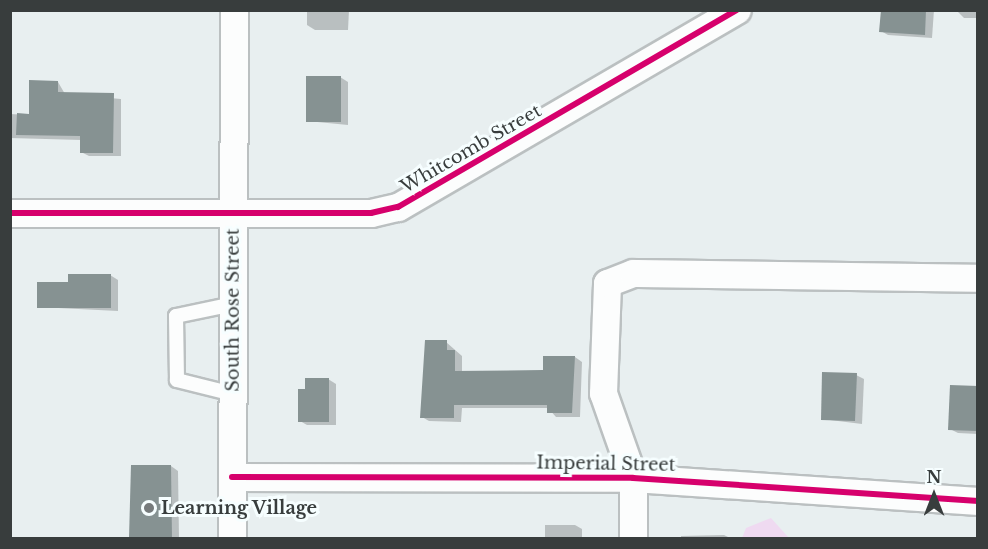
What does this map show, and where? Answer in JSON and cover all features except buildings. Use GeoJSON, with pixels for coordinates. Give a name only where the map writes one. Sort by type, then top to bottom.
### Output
{"type":"FeatureCollection","features":[{"type":"Feature","properties":{"kind":"street","name":"South Rose Street"},"geometry":{"type":"LineString","coordinates":[[232,538],[234,10]]}},
{"type":"Feature","properties":{"kind":"street","name":"Whitcomb Street"},"geometry":{"type":"LineString","coordinates":[[10,213],[234,215],[371,213],[398,207],[737,10]]}},
{"type":"Feature","properties":{"kind":"street"},"geometry":{"type":"LineString","coordinates":[[633,538],[633,478],[603,393],[607,283],[633,273],[978,278]]}},
{"type":"Feature","properties":{"kind":"street","name":"Imperial Street"},"geometry":{"type":"LineString","coordinates":[[232,477],[633,478],[978,501]]}},
{"type":"Feature","properties":{"kind":"lane"},"geometry":{"type":"LineString","coordinates":[[233,304],[176,316],[177,380],[233,394]]}},
{"type":"Feature","properties":{"kind":"shaded area"},"geometry":{"type":"Polygon","coordinates":[[[771,518],[789,538],[742,538],[746,528],[771,518]]]}},
{"type":"Feature","properties":{"kind":"cycle path"},"geometry":{"type":"LineString","coordinates":[[10,213],[371,213],[398,207],[737,10]]}},
{"type":"Feature","properties":{"kind":"cycle path"},"geometry":{"type":"LineString","coordinates":[[232,477],[633,478],[978,501]]}},
{"type":"Feature","properties":{"kind":"place","name":"Learning Village"},"geometry":{"type":"Point","coordinates":[149,508]}}]}
